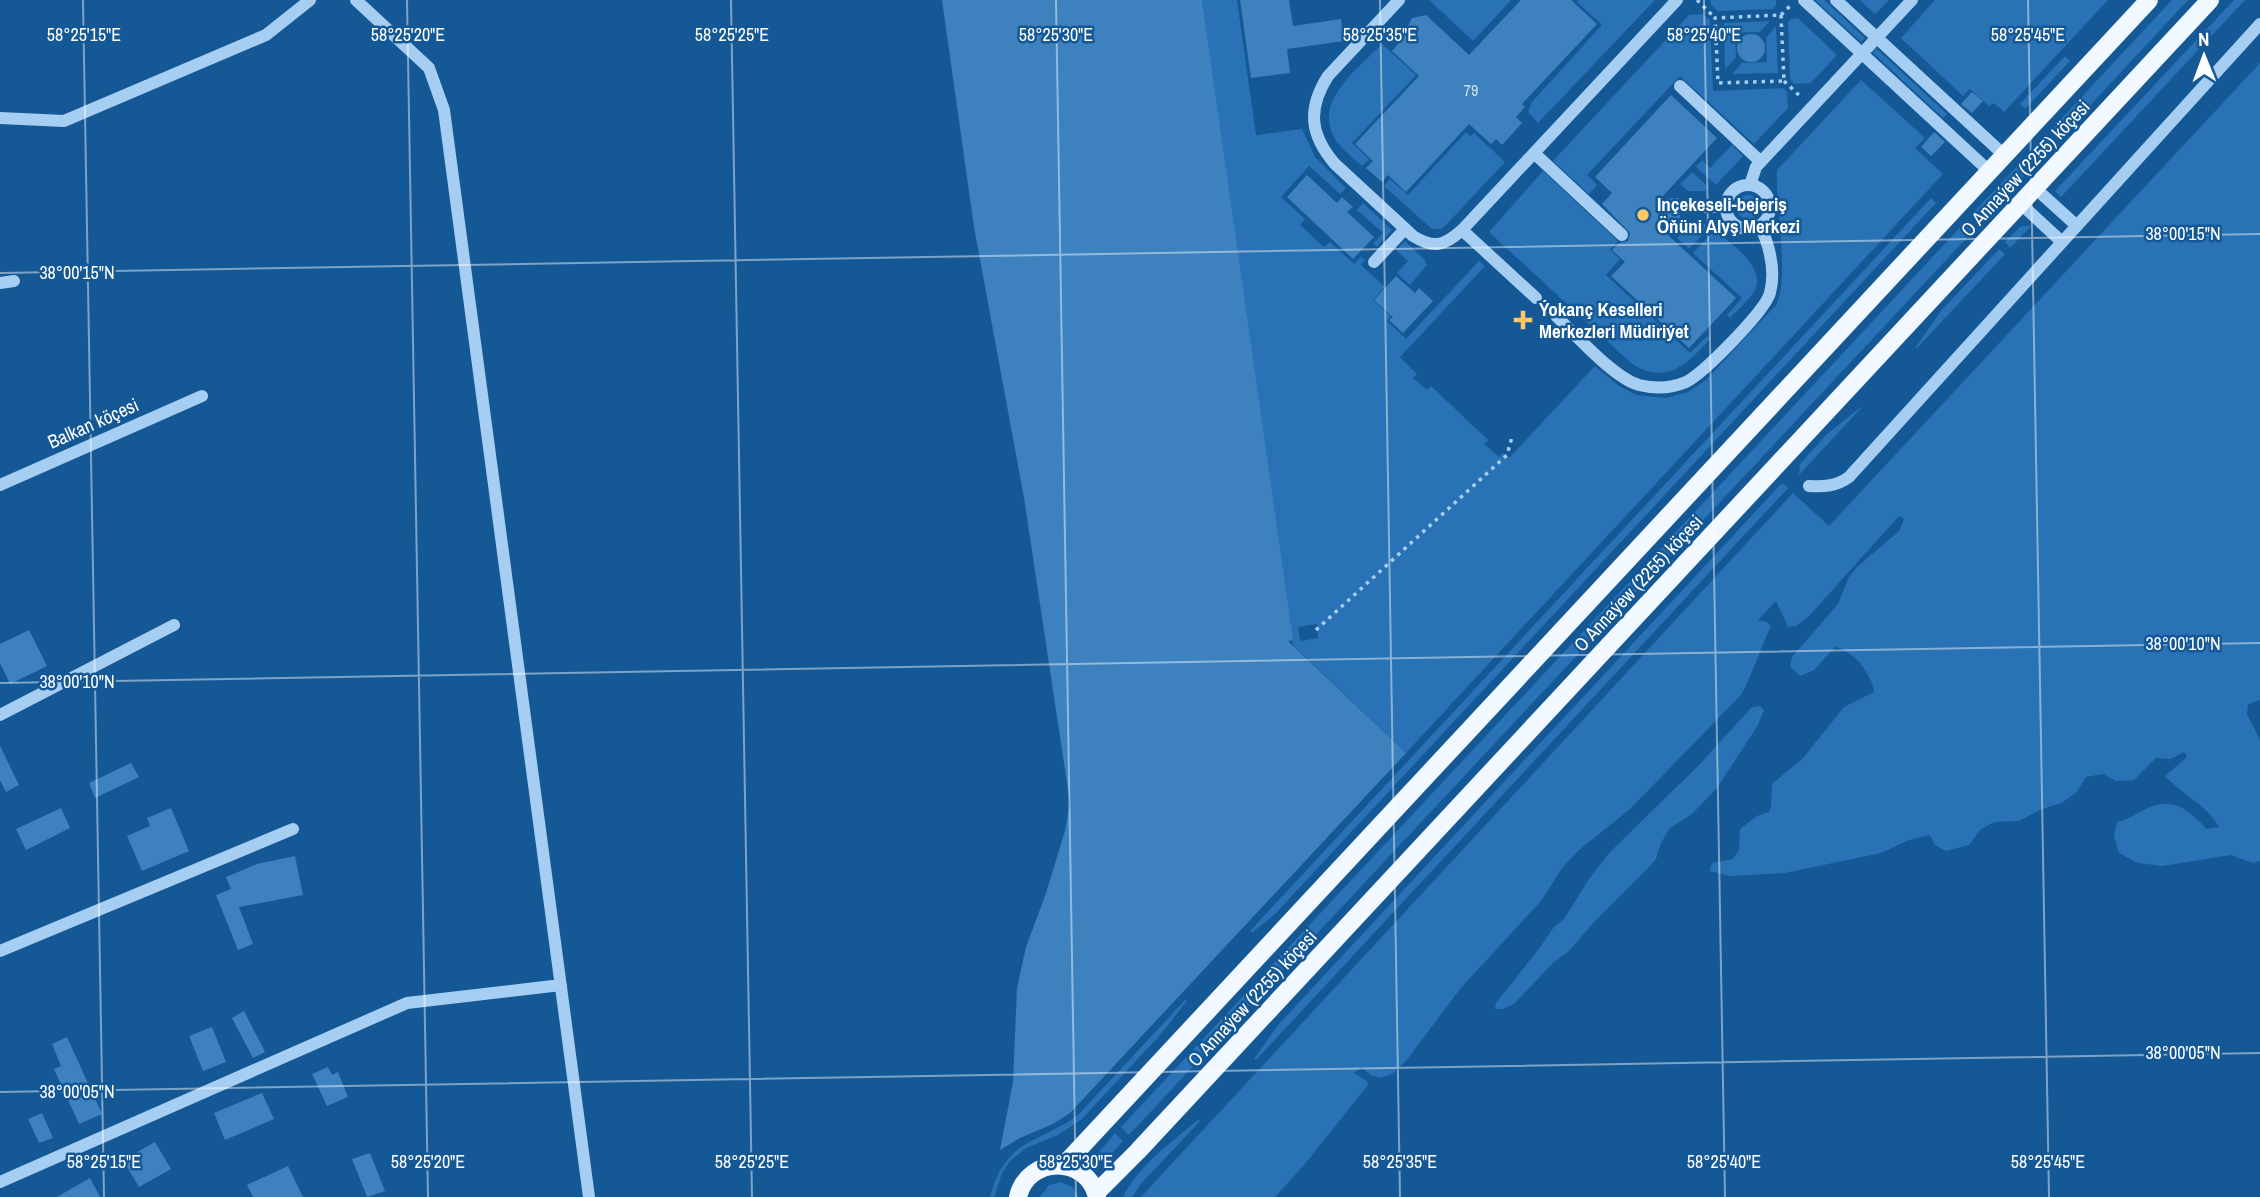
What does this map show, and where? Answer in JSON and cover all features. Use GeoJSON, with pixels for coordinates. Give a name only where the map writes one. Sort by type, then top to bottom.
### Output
{"type":"FeatureCollection","features":[{"type":"Feature","properties":{"kind":"main road","name":"O Annaýew (2255) köçesi"},"geometry":{"type":"LineString","coordinates":[[1064,1165],[2148,0]]}},
{"type":"Feature","properties":{"kind":"main road","name":"O Annaýew (2255) köçesi"},"geometry":{"type":"LineString","coordinates":[[1096,1195],[2210,0]]}},
{"type":"Feature","properties":{"kind":"main road"},"geometry":{"type":"LineString","coordinates":[[1018,1197],[1027,1177],[1038,1169],[1051,1165],[1075,1168],[1084,1175],[1096,1195]]}},
{"type":"Feature","properties":{"kind":"street"},"geometry":{"type":"LineString","coordinates":[[0,118],[64,121],[266,35],[310,0]]}},
{"type":"Feature","properties":{"kind":"street"},"geometry":{"type":"LineString","coordinates":[[356,0],[429,68],[444,110],[589,1197]]}},
{"type":"Feature","properties":{"kind":"street"},"geometry":{"type":"LineString","coordinates":[[1399,0],[1328,76],[1314,105],[1314,122],[1324,152],[1405,229],[1425,243],[1437,245],[1451,240],[1462,230],[1677,0]]}},
{"type":"Feature","properties":{"kind":"street"},"geometry":{"type":"LineString","coordinates":[[1836,0],[2004,155]]}},
{"type":"Feature","properties":{"kind":"street"},"geometry":{"type":"LineString","coordinates":[[1750,185],[1752,175],[1761,162],[1912,0]]}},
{"type":"Feature","properties":{"kind":"street"},"geometry":{"type":"LineString","coordinates":[[1799,1],[1862,54],[1989,171]]}},
{"type":"Feature","properties":{"kind":"street"},"geometry":{"type":"LineString","coordinates":[[1809,486],[1833,485],[1849,477],[2260,24]]}},
{"type":"Feature","properties":{"kind":"street"},"geometry":{"type":"LineString","coordinates":[[1680,86],[1761,162]]}},
{"type":"Feature","properties":{"kind":"street"},"geometry":{"type":"LineString","coordinates":[[1534,153],[1622,235]]}},
{"type":"Feature","properties":{"kind":"street"},"geometry":{"type":"LineString","coordinates":[[1750,185],[1763,191],[1770,204],[1768,217],[1760,225],[1750,229],[1736,225],[1726,206],[1731,193],[1737,188],[1750,185]]}},
{"type":"Feature","properties":{"kind":"street"},"geometry":{"type":"LineString","coordinates":[[2035,188],[2077,226]]}},
{"type":"Feature","properties":{"kind":"street"},"geometry":{"type":"LineString","coordinates":[[2021,204],[2062,242]]}},
{"type":"Feature","properties":{"kind":"street"},"geometry":{"type":"LineString","coordinates":[[1688,207],[1726,206]]}},
{"type":"Feature","properties":{"kind":"street"},"geometry":{"type":"LineString","coordinates":[[1557,317],[1628,380],[1662,388],[1684,383],[1704,371],[1758,313],[1770,294],[1770,254],[1760,225]]}},
{"type":"Feature","properties":{"kind":"street"},"geometry":{"type":"LineString","coordinates":[[1374,262],[1405,229]]}},
{"type":"Feature","properties":{"kind":"street"},"geometry":{"type":"LineString","coordinates":[[1462,230],[1536,298]]}},
{"type":"Feature","properties":{"kind":"street"},"geometry":{"type":"LineString","coordinates":[[0,284],[14,281]]}},
{"type":"Feature","properties":{"kind":"street","name":"Balkan köçesi"},"geometry":{"type":"LineString","coordinates":[[0,485],[202,396]]}},
{"type":"Feature","properties":{"kind":"street"},"geometry":{"type":"LineString","coordinates":[[0,715],[174,625]]}},
{"type":"Feature","properties":{"kind":"street"},"geometry":{"type":"LineString","coordinates":[[0,951],[293,829]]}},
{"type":"Feature","properties":{"kind":"street"},"geometry":{"type":"LineString","coordinates":[[0,1182],[407,1003],[561,985]]}},
{"type":"Feature","properties":{"kind":"path"},"geometry":{"type":"LineString","coordinates":[[1697,0],[1715,18],[1718,83],[1784,81]]}},
{"type":"Feature","properties":{"kind":"path"},"geometry":{"type":"LineString","coordinates":[[1715,18],[1781,15],[1799,1]]}},
{"type":"Feature","properties":{"kind":"path"},"geometry":{"type":"LineString","coordinates":[[1781,15],[1784,81],[1802,98]]}},
{"type":"Feature","properties":{"kind":"path"},"geometry":{"type":"LineString","coordinates":[[1316,630],[1504,458],[1512,437]]}},
{"type":"Feature","properties":{"kind":"shaded area"},"geometry":{"type":"Polygon","coordinates":[[[1202,0],[1237,0],[1256,135],[1302,129],[1315,157],[1346,188],[1340,194],[1309,166],[1281,197],[1305,219],[1300,225],[1324,247],[1330,242],[1354,264],[1361,257],[1365,260],[1361,265],[1385,287],[1373,300],[1391,316],[1387,321],[1406,339],[1479,261],[1485,266],[1400,357],[1417,374],[1413,378],[1427,390],[1431,386],[1488,440],[1484,444],[1499,457],[1503,453],[1509,458],[1595,366],[1619,386],[1637,395],[1665,398],[1688,392],[1706,380],[1776,305],[1782,278],[1777,170],[1861,80],[1925,138],[1915,148],[1943,174],[1406,753],[1293,645],[1202,0]],[[1317,624],[1298,627],[1300,641],[1318,638],[1317,624]]]}},
{"type":"Feature","properties":{"kind":"shaded area"},"geometry":{"type":"Polygon","coordinates":[[[1429,0],[1511,0],[1473,41],[1429,0]]]}},
{"type":"Feature","properties":{"kind":"shaded area"},"geometry":{"type":"Polygon","coordinates":[[[1655,0],[1538,123],[1528,112],[1532,102],[1602,25],[1577,2],[1655,0]]]}},
{"type":"Feature","properties":{"kind":"shaded area"},"geometry":{"type":"Polygon","coordinates":[[[1711,0],[1776,0],[1776,5],[1773,9],[1718,11],[1711,5],[1711,0]]]}},
{"type":"Feature","properties":{"kind":"shaded area"},"geometry":{"type":"Polygon","coordinates":[[[1815,0],[1824,0],[1865,38],[1861,42],[1815,0]]]}},
{"type":"Feature","properties":{"kind":"shaded area"},"geometry":{"type":"Polygon","coordinates":[[[1860,0],[1889,0],[1875,14],[1860,0]]]}},
{"type":"Feature","properties":{"kind":"shaded area"},"geometry":{"type":"Polygon","coordinates":[[[1935,0],[2108,0],[2004,112],[1994,103],[1989,106],[1970,89],[1963,96],[1901,38],[1935,0]]]}},
{"type":"Feature","properties":{"kind":"shaded area"},"geometry":{"type":"Polygon","coordinates":[[[2172,0],[2188,0],[2058,140],[2049,132],[2172,0]]]}},
{"type":"Feature","properties":{"kind":"shaded area"},"geometry":{"type":"Polygon","coordinates":[[[2234,0],[2245,0],[2061,197],[2055,191],[2234,0]]]}},
{"type":"Feature","properties":{"kind":"shaded area"},"geometry":{"type":"Polygon","coordinates":[[[1703,14],[1710,20],[1713,91],[1783,88],[1787,92],[1788,108],[1754,144],[1680,76],[1587,175],[1597,185],[1589,194],[1553,161],[1689,15],[1703,14]]]}},
{"type":"Feature","properties":{"kind":"shaded area"},"geometry":{"type":"Polygon","coordinates":[[[1798,18],[1837,55],[1811,83],[1795,84],[1790,80],[1788,22],[1798,18]]]}},
{"type":"Feature","properties":{"kind":"shaded area"},"geometry":{"type":"Polygon","coordinates":[[[1770,21],[1760,32],[1735,33],[1736,58],[1725,69],[1724,23],[1770,21]]]}},
{"type":"Feature","properties":{"kind":"shaded area"},"geometry":{"type":"Polygon","coordinates":[[[1776,26],[1778,73],[1732,74],[1742,63],[1767,62],[1766,38],[1776,26]]]}},
{"type":"Feature","properties":{"kind":"shaded area"},"geometry":{"type":"Polygon","coordinates":[[[1382,44],[1416,75],[1352,143],[1369,159],[1362,166],[1335,139],[1329,125],[1329,112],[1341,86],[1382,44]]]}},
{"type":"Feature","properties":{"kind":"shaded area"},"geometry":{"type":"Polygon","coordinates":[[[1876,48],[1947,114],[1943,118],[1872,52],[1876,48]]]}},
{"type":"Feature","properties":{"kind":"shaded area"},"geometry":{"type":"Polygon","coordinates":[[[2065,56],[2070,61],[2025,109],[2020,104],[2065,56]]]}},
{"type":"Feature","properties":{"kind":"shaded area"},"geometry":{"type":"Polygon","coordinates":[[[2260,63],[2260,700],[2248,704],[2247,714],[2260,740],[2260,861],[2253,863],[2231,855],[2162,866],[2138,863],[2119,853],[2114,836],[2117,822],[2157,805],[2181,807],[2207,829],[2219,827],[2201,806],[2165,776],[2187,757],[2184,752],[2170,759],[2156,758],[2134,780],[2116,781],[2103,774],[2086,777],[2076,793],[2061,803],[2019,821],[1994,822],[1980,830],[1969,845],[1946,851],[1935,845],[1930,835],[1909,840],[1881,853],[1785,873],[1730,876],[1710,871],[1712,863],[1733,859],[1739,850],[1740,829],[1757,816],[1769,812],[1772,784],[1803,758],[1844,707],[1874,692],[1869,678],[1854,657],[1835,647],[1814,670],[1800,676],[1790,666],[1792,657],[1838,604],[1849,577],[1899,531],[1904,519],[1899,516],[1809,616],[1796,626],[1788,627],[1776,601],[1758,620],[1771,626],[1741,695],[1630,809],[1578,851],[1562,868],[1542,900],[1460,989],[1406,1061],[1392,1074],[1380,1078],[1361,1067],[1354,1073],[1368,1082],[1367,1086],[1275,1197],[1141,1197],[1793,493],[1829,526],[2260,63]]]}},
{"type":"Feature","properties":{"kind":"shaded area"},"geometry":{"type":"Polygon","coordinates":[[[1466,132],[1470,136],[1474,133],[1505,162],[1446,225],[1441,229],[1432,229],[1384,186],[1390,179],[1408,195],[1466,132]]]}},
{"type":"Feature","properties":{"kind":"shaded area"},"geometry":{"type":"Polygon","coordinates":[[[2044,138],[2052,146],[1982,221],[1973,213],[2044,138]]]}},
{"type":"Feature","properties":{"kind":"shaded area"},"geometry":{"type":"Polygon","coordinates":[[[1732,145],[1743,156],[1716,185],[1696,167],[1702,160],[1710,168],[1732,145]]]}},
{"type":"Feature","properties":{"kind":"shaded area"},"geometry":{"type":"Polygon","coordinates":[[[1543,171],[1618,241],[1610,250],[1620,259],[1606,275],[1690,353],[1705,338],[1711,338],[1685,363],[1676,369],[1656,373],[1632,364],[1489,232],[1543,171]]]}},
{"type":"Feature","properties":{"kind":"shaded area"},"geometry":{"type":"Polygon","coordinates":[[[1692,172],[1708,187],[1705,191],[1688,191],[1680,184],[1692,172]]]}},
{"type":"Feature","properties":{"kind":"shaded area"},"geometry":{"type":"Polygon","coordinates":[[[1748,195],[1757,198],[1760,207],[1757,216],[1748,219],[1739,216],[1736,207],[1739,198],[1748,195]]]}},
{"type":"Feature","properties":{"kind":"shaded area"},"geometry":{"type":"Polygon","coordinates":[[[1931,198],[1936,203],[1275,914],[1252,933],[1250,931],[1931,198]]]}},
{"type":"Feature","properties":{"kind":"shaded area"},"geometry":{"type":"Polygon","coordinates":[[[1363,203],[1392,230],[1377,247],[1373,244],[1383,233],[1357,210],[1363,203]]]}},
{"type":"Feature","properties":{"kind":"shaded area"},"geometry":{"type":"Polygon","coordinates":[[[1967,220],[1976,228],[1129,1135],[1121,1127],[1967,220]]]}},
{"type":"Feature","properties":{"kind":"shaded area"},"geometry":{"type":"Polygon","coordinates":[[[2032,225],[2010,248],[2005,242],[2020,227],[2032,225]]]}},
{"type":"Feature","properties":{"kind":"shaded area"},"geometry":{"type":"Polygon","coordinates":[[[1690,226],[1711,226],[1689,249],[1677,238],[1690,226]]]}},
{"type":"Feature","properties":{"kind":"shaded area"},"geometry":{"type":"Polygon","coordinates":[[[1718,233],[1747,258],[1756,274],[1754,292],[1730,318],[1727,315],[1742,298],[1693,253],[1711,234],[1718,233]]]}},
{"type":"Feature","properties":{"kind":"shaded area"},"geometry":{"type":"Polygon","coordinates":[[[1405,241],[1427,265],[1410,285],[1397,273],[1408,261],[1396,250],[1405,241]]]}},
{"type":"Feature","properties":{"kind":"shaded area"},"geometry":{"type":"Polygon","coordinates":[[[1999,249],[2005,254],[1917,348],[1940,312],[1999,249]]]}},
{"type":"Feature","properties":{"kind":"shaded area"},"geometry":{"type":"Polygon","coordinates":[[[1861,407],[1799,475],[1800,464],[1827,434],[1861,407]]]}},
{"type":"Feature","properties":{"kind":"shaded area"},"geometry":{"type":"Polygon","coordinates":[[[1782,483],[1788,488],[1256,1060],[1254,1059],[1277,1026],[1782,483]]]}},
{"type":"Feature","properties":{"kind":"shaded area"},"geometry":{"type":"Polygon","coordinates":[[[1760,706],[1764,710],[1758,725],[1717,788],[1692,814],[1670,828],[1656,859],[1568,952],[1553,963],[1514,1004],[1495,1009],[1496,1003],[1554,927],[1564,919],[1609,853],[1698,766],[1752,707],[1760,706]]]}},
{"type":"Feature","properties":{"kind":"shaded area"},"geometry":{"type":"Polygon","coordinates":[[[1185,1000],[1187,1001],[1161,1034],[1081,1120],[1058,1135],[1026,1148],[1010,1161],[1002,1173],[994,1197],[990,1197],[1004,1164],[1013,1154],[1077,1116],[1185,1000]]]}},
{"type":"Feature","properties":{"kind":"shaded area"},"geometry":{"type":"Polygon","coordinates":[[[1200,1121],[1132,1197],[1123,1197],[1147,1165],[1200,1121]]]}},
{"type":"Feature","properties":{"kind":"shaded area"},"geometry":{"type":"Polygon","coordinates":[[[1115,1133],[1123,1141],[1109,1157],[1102,1158],[1099,1152],[1115,1133]]]}},
{"type":"Feature","properties":{"kind":"shaded area"},"geometry":{"type":"Polygon","coordinates":[[[1061,1182],[1072,1187],[1079,1197],[1040,1197],[1049,1185],[1061,1182]]]}},
{"type":"Feature","properties":{"kind":"building"},"geometry":{"type":"Polygon","coordinates":[[[942,0],[1202,0],[1293,640],[1288,641],[1406,753],[1070,1113],[1000,1150],[1013,1082],[1017,988],[1026,947],[1065,831],[1070,803],[1024,498],[974,227],[942,0]]]}},
{"type":"Feature","properties":{"kind":"building"},"geometry":{"type":"Polygon","coordinates":[[[1240,0],[1289,0],[1293,26],[1341,19],[1344,41],[1287,49],[1290,73],[1251,78],[1240,0]]]}},
{"type":"Feature","properties":{"kind":"building"},"geometry":{"type":"Polygon","coordinates":[[[1521,0],[1571,0],[1597,24],[1522,104],[1525,107],[1516,117],[1522,123],[1502,145],[1496,139],[1491,144],[1469,124],[1406,192],[1388,175],[1382,182],[1366,168],[1373,161],[1355,144],[1419,76],[1392,51],[1412,18],[1426,15],[1469,55],[1521,0]]]}},
{"type":"Feature","properties":{"kind":"building"},"geometry":{"type":"Polygon","coordinates":[[[1751,34],[1761,38],[1765,48],[1761,58],[1751,62],[1741,58],[1737,48],[1741,38],[1751,34]]]}},
{"type":"Feature","properties":{"kind":"building"},"geometry":{"type":"Polygon","coordinates":[[[1972,92],[1983,101],[1972,113],[1961,104],[1972,92]]]}},
{"type":"Feature","properties":{"kind":"building","name":"Inçekeseli-bejeriş Öňüni Alyş Merkezi"},"geometry":{"type":"Polygon","coordinates":[[[1671,95],[1717,138],[1660,199],[1679,198],[1680,222],[1655,223],[1736,298],[1689,348],[1611,276],[1625,262],[1612,250],[1619,243],[1628,241],[1630,233],[1602,204],[1612,193],[1595,177],[1671,95]]]}},
{"type":"Feature","properties":{"kind":"building"},"geometry":{"type":"Polygon","coordinates":[[[1934,132],[1945,142],[1931,156],[1921,147],[1934,132]]]}},
{"type":"Feature","properties":{"kind":"building"},"geometry":{"type":"Polygon","coordinates":[[[1307,175],[1337,203],[1342,197],[1353,207],[1347,212],[1374,237],[1353,259],[1287,197],[1307,175]]]}},
{"type":"Feature","properties":{"kind":"building"},"geometry":{"type":"Polygon","coordinates":[[[1396,276],[1415,293],[1419,288],[1433,301],[1403,333],[1389,320],[1393,317],[1374,300],[1396,276]]]}},
{"type":"Feature","properties":{"kind":"building"},"geometry":{"type":"Polygon","coordinates":[[[29,630],[47,666],[10,684],[0,663],[0,644],[29,630]]]}},
{"type":"Feature","properties":{"kind":"building"},"geometry":{"type":"Polygon","coordinates":[[[0,746],[19,785],[6,792],[0,780],[0,746]]]}},
{"type":"Feature","properties":{"kind":"building"},"geometry":{"type":"Polygon","coordinates":[[[131,763],[139,777],[95,798],[89,783],[131,763]]]}},
{"type":"Feature","properties":{"kind":"building"},"geometry":{"type":"Polygon","coordinates":[[[61,808],[70,828],[26,850],[16,829],[61,808]]]}},
{"type":"Feature","properties":{"kind":"building"},"geometry":{"type":"Polygon","coordinates":[[[171,808],[189,851],[142,871],[127,836],[150,826],[147,818],[171,808]]]}},
{"type":"Feature","properties":{"kind":"building"},"geometry":{"type":"Polygon","coordinates":[[[295,856],[303,895],[239,907],[253,944],[238,950],[216,895],[231,889],[226,877],[257,864],[295,856]]]}},
{"type":"Feature","properties":{"kind":"building"},"geometry":{"type":"Polygon","coordinates":[[[244,1011],[265,1052],[253,1058],[232,1018],[244,1011]]]}},
{"type":"Feature","properties":{"kind":"building"},"geometry":{"type":"Polygon","coordinates":[[[212,1027],[226,1062],[203,1071],[189,1036],[212,1027]]]}},
{"type":"Feature","properties":{"kind":"building"},"geometry":{"type":"Polygon","coordinates":[[[67,1037],[102,1114],[79,1124],[54,1069],[61,1066],[52,1044],[67,1037]]]}},
{"type":"Feature","properties":{"kind":"building"},"geometry":{"type":"Polygon","coordinates":[[[328,1067],[332,1075],[338,1072],[348,1097],[327,1106],[312,1074],[328,1067]]]}},
{"type":"Feature","properties":{"kind":"building"},"geometry":{"type":"Polygon","coordinates":[[[262,1093],[274,1119],[225,1140],[214,1113],[262,1093]]]}},
{"type":"Feature","properties":{"kind":"building"},"geometry":{"type":"Polygon","coordinates":[[[42,1113],[53,1138],[39,1143],[28,1119],[42,1113]]]}},
{"type":"Feature","properties":{"kind":"building"},"geometry":{"type":"Polygon","coordinates":[[[155,1142],[171,1169],[139,1187],[123,1160],[155,1142]]]}},
{"type":"Feature","properties":{"kind":"building"},"geometry":{"type":"Polygon","coordinates":[[[370,1153],[385,1191],[367,1197],[352,1159],[370,1153]]]}},
{"type":"Feature","properties":{"kind":"building"},"geometry":{"type":"Polygon","coordinates":[[[288,1166],[303,1197],[253,1197],[247,1185],[288,1166]]]}},
{"type":"Feature","properties":{"kind":"building"},"geometry":{"type":"Polygon","coordinates":[[[90,1178],[100,1197],[57,1197],[90,1178]]]}},
{"type":"Feature","properties":{"kind":"place","name":"Inçekeseli-bejeriş Öňüni Alyş Merkezi"},"geometry":{"type":"Point","coordinates":[1643,215]}},
{"type":"Feature","properties":{"kind":"place","name":"Ýokanç Keselleri Merkezleri Müdiriýet"},"geometry":{"type":"Point","coordinates":[1523,320]}}]}
